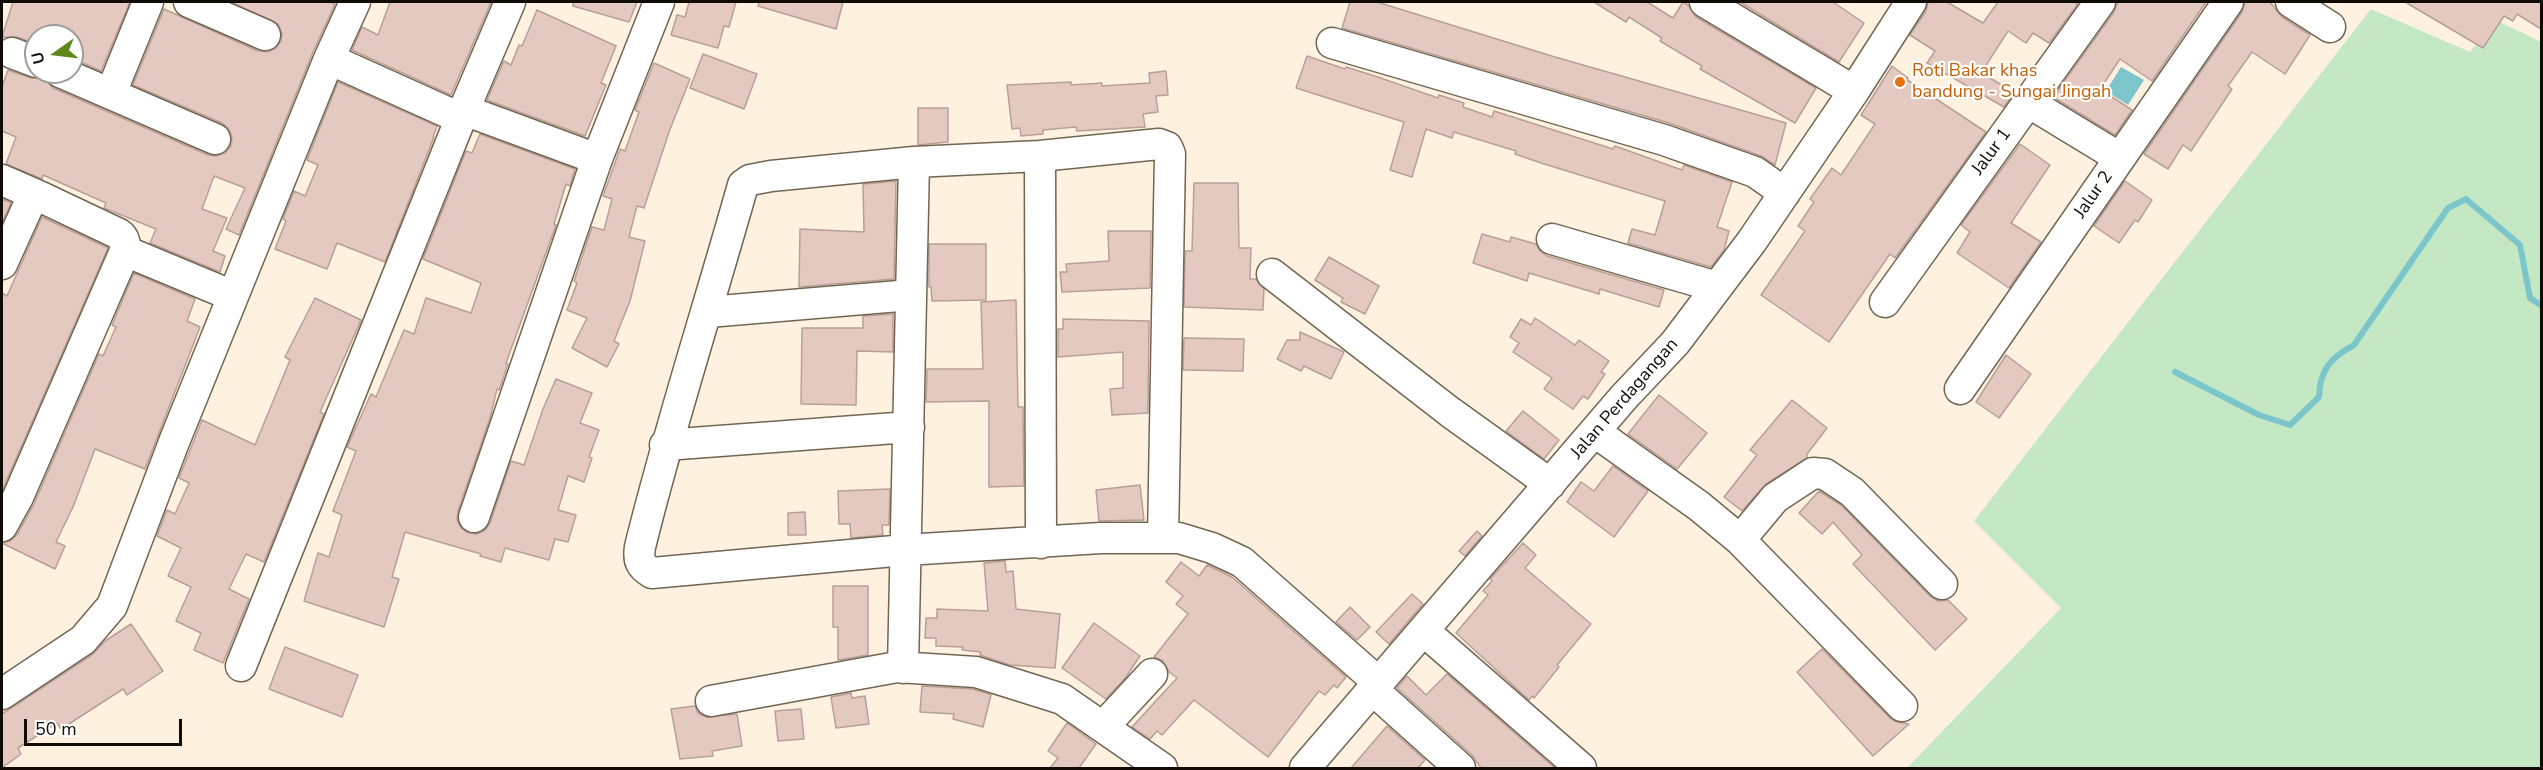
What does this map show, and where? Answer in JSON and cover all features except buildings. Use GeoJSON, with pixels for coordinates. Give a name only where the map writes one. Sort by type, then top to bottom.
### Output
{"type":"FeatureCollection","features":[{"type":"Feature","properties":{"kind":"street"},"geometry":{"type":"LineString","coordinates":[[111,93],[148,2]]}},
{"type":"Feature","properties":{"kind":"street"},"geometry":{"type":"LineString","coordinates":[[189,2],[266,35]]}},
{"type":"Feature","properties":{"kind":"street"},"geometry":{"type":"LineString","coordinates":[[2,694],[83,640],[112,606],[174,442],[329,59],[355,2]]}},
{"type":"Feature","properties":{"kind":"street"},"geometry":{"type":"LineString","coordinates":[[241,666],[462,114],[510,2]]}},
{"type":"Feature","properties":{"kind":"street"},"geometry":{"type":"LineString","coordinates":[[474,518],[597,159],[659,2]]}},
{"type":"Feature","properties":{"kind":"street"},"geometry":{"type":"LineString","coordinates":[[1705,2],[1854,91]]}},
{"type":"Feature","properties":{"kind":"street","name":"Jalan Perdagangan"},"geometry":{"type":"LineString","coordinates":[[1305,768],[1595,432],[1675,344],[1785,193],[1911,2]]}},
{"type":"Feature","properties":{"kind":"street","name":"Jalur 1"},"geometry":{"type":"LineString","coordinates":[[1885,302],[2100,2]]}},
{"type":"Feature","properties":{"kind":"street","name":"Jalur 2"},"geometry":{"type":"LineString","coordinates":[[1960,389],[2228,2]]}},
{"type":"Feature","properties":{"kind":"street"},"geometry":{"type":"LineString","coordinates":[[2291,2],[2330,27]]}},
{"type":"Feature","properties":{"kind":"street"},"geometry":{"type":"LineString","coordinates":[[1332,44],[1664,140],[1755,172],[1785,193]]}},
{"type":"Feature","properties":{"kind":"street"},"geometry":{"type":"LineString","coordinates":[[329,59],[462,114],[597,159]]}},
{"type":"Feature","properties":{"kind":"street"},"geometry":{"type":"LineString","coordinates":[[84,82],[215,139]]}},
{"type":"Feature","properties":{"kind":"street"},"geometry":{"type":"LineString","coordinates":[[2028,102],[2120,158]]}},
{"type":"Feature","properties":{"kind":"street"},"geometry":{"type":"LineString","coordinates":[[1164,538],[1169,150],[1159,144],[1040,156],[915,162],[771,176],[746,182],[743,185],[708,312],[665,445],[639,558],[643,568],[652,573],[905,550],[1101,538],[1164,538],[1179,538],[1212,548],[1242,562],[1460,768]]}},
{"type":"Feature","properties":{"kind":"street"},"geometry":{"type":"LineString","coordinates":[[1040,156],[1041,543]]}},
{"type":"Feature","properties":{"kind":"street"},"geometry":{"type":"LineString","coordinates":[[903,668],[915,162]]}},
{"type":"Feature","properties":{"kind":"street"},"geometry":{"type":"LineString","coordinates":[[2,180],[119,234],[123,237],[125,251],[18,497],[2,526]]}},
{"type":"Feature","properties":{"kind":"street"},"geometry":{"type":"LineString","coordinates":[[2,264],[30,202],[36,197],[41,197]]}},
{"type":"Feature","properties":{"kind":"street"},"geometry":{"type":"LineString","coordinates":[[1552,239],[1717,287]]}},
{"type":"Feature","properties":{"kind":"street"},"geometry":{"type":"LineString","coordinates":[[125,251],[233,296]]}},
{"type":"Feature","properties":{"kind":"street"},"geometry":{"type":"LineString","coordinates":[[1272,274],[1450,412],[1550,484]]}},
{"type":"Feature","properties":{"kind":"street"},"geometry":{"type":"LineString","coordinates":[[708,312],[911,295]]}},
{"type":"Feature","properties":{"kind":"street"},"geometry":{"type":"LineString","coordinates":[[665,445],[909,427]]}},
{"type":"Feature","properties":{"kind":"street"},"geometry":{"type":"LineString","coordinates":[[1595,432],[1699,506],[1740,540],[1902,706]]}},
{"type":"Feature","properties":{"kind":"street"},"geometry":{"type":"LineString","coordinates":[[1740,540],[1775,498],[1813,472],[1825,474],[1852,492],[1942,584]]}},
{"type":"Feature","properties":{"kind":"street"},"geometry":{"type":"LineString","coordinates":[[1424,630],[1581,768]]}},
{"type":"Feature","properties":{"kind":"street"},"geometry":{"type":"LineString","coordinates":[[711,701],[903,668],[976,672],[1062,699],[1162,768]]}},
{"type":"Feature","properties":{"kind":"street"},"geometry":{"type":"LineString","coordinates":[[1103,727],[1152,674]]}},
{"type":"Feature","properties":{"kind":"green space"},"geometry":{"type":"Polygon","coordinates":[[[2371,9],[2470,52],[2496,20],[2541,42],[2541,768],[1907,768],[2061,608],[1974,521],[2371,9]]]}},
{"type":"Feature","properties":{"kind":"water"},"geometry":{"type":"Polygon","coordinates":[[[2121,67],[2144,80],[2128,105],[2106,91],[2121,67]]]}},
{"type":"Feature","properties":{"kind":"waterway"},"geometry":{"type":"LineString","coordinates":[[2175,372],[2259,415],[2290,425],[2319,397],[2324,372],[2328,366],[2354,345],[2448,208],[2466,199],[2520,245],[2530,298],[2542,306]]}},
{"type":"Feature","properties":{"kind":"place","name":"Roti Bakar khas bandung - Sungai Jingah"},"geometry":{"type":"Point","coordinates":[1900,82]}}]}
